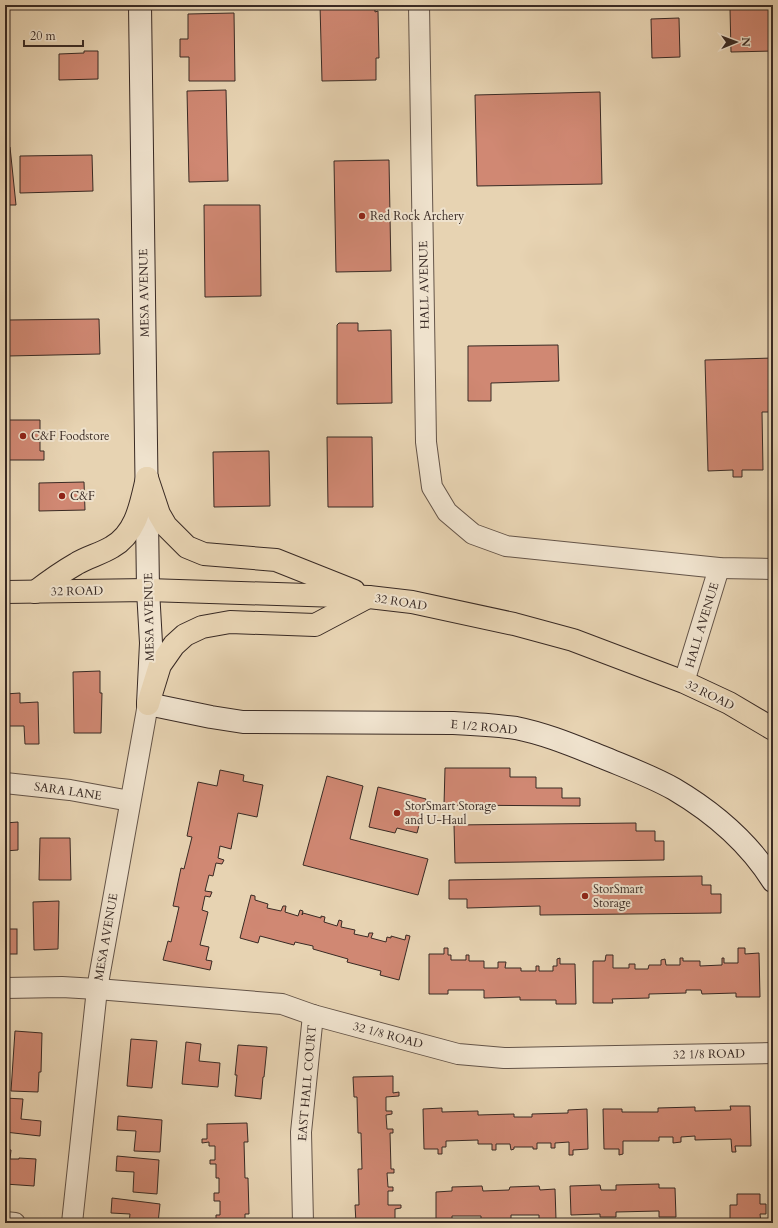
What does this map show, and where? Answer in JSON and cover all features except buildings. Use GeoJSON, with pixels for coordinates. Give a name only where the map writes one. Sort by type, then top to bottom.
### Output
{"type":"FeatureCollection","features":[{"type":"Feature","properties":{"kind":"main road"},"geometry":{"type":"LineString","coordinates":[[35,592],[77,563],[113,546],[124,537],[133,525],[139,511],[147,478]]}},
{"type":"Feature","properties":{"kind":"main road"},"geometry":{"type":"LineString","coordinates":[[147,478],[159,514],[166,526],[187,547],[204,554],[276,560],[369,597]]}},
{"type":"Feature","properties":{"kind":"main road","name":"32 ROAD"},"geometry":{"type":"LineString","coordinates":[[5,592],[148,590],[369,597],[412,602],[546,632],[601,650],[684,682],[729,703],[773,729]]}},
{"type":"Feature","properties":{"kind":"main road"},"geometry":{"type":"LineString","coordinates":[[148,704],[160,664],[174,645],[185,635],[202,627],[230,622],[315,625],[369,597]]}},
{"type":"Feature","properties":{"kind":"street","name":"MESA AVENUE"},"geometry":{"type":"LineString","coordinates":[[72,1223],[97,989],[148,704],[150,643],[140,5]]}},
{"type":"Feature","properties":{"kind":"street","name":"HALL AVENUE"},"geometry":{"type":"LineString","coordinates":[[419,5],[426,442],[432,487],[447,512],[473,534],[506,546],[719,568],[684,682]]}},
{"type":"Feature","properties":{"kind":"street"},"geometry":{"type":"LineString","coordinates":[[719,568],[773,569]]}},
{"type":"Feature","properties":{"kind":"street","name":"E 1/2 ROAD"},"geometry":{"type":"LineString","coordinates":[[148,704],[244,722],[473,724],[514,728],[540,734],[567,743],[674,789],[709,813],[737,836],[762,864],[773,881]]}},
{"type":"Feature","properties":{"kind":"street","name":"SARA LANE"},"geometry":{"type":"LineString","coordinates":[[5,783],[70,790],[130,801]]}},
{"type":"Feature","properties":{"kind":"street","name":"32 1/8 ROAD"},"geometry":{"type":"LineString","coordinates":[[5,988],[62,987],[97,989],[282,1004],[313,1015],[458,1054],[497,1057],[773,1053]]}},
{"type":"Feature","properties":{"kind":"street","name":"EAST HALL COURT"},"geometry":{"type":"LineString","coordinates":[[303,1223],[301,1132],[313,1015]]}},
{"type":"Feature","properties":{"kind":"street"},"geometry":{"type":"LineString","coordinates":[[5,1222],[15,1223]]}},
{"type":"Feature","properties":{"kind":"place","name":"Red Rock Archery"},"geometry":{"type":"Point","coordinates":[362,216]}},
{"type":"Feature","properties":{"kind":"place","name":"C&F Foodstore"},"geometry":{"type":"Point","coordinates":[23,436]}},
{"type":"Feature","properties":{"kind":"place","name":"C&F"},"geometry":{"type":"Point","coordinates":[62,496]}},
{"type":"Feature","properties":{"kind":"place","name":"StorSmart Storage and U-Haul"},"geometry":{"type":"Point","coordinates":[397,813]}},
{"type":"Feature","properties":{"kind":"place","name":"StorSmart Storage"},"geometry":{"type":"Point","coordinates":[585,896]}}]}
